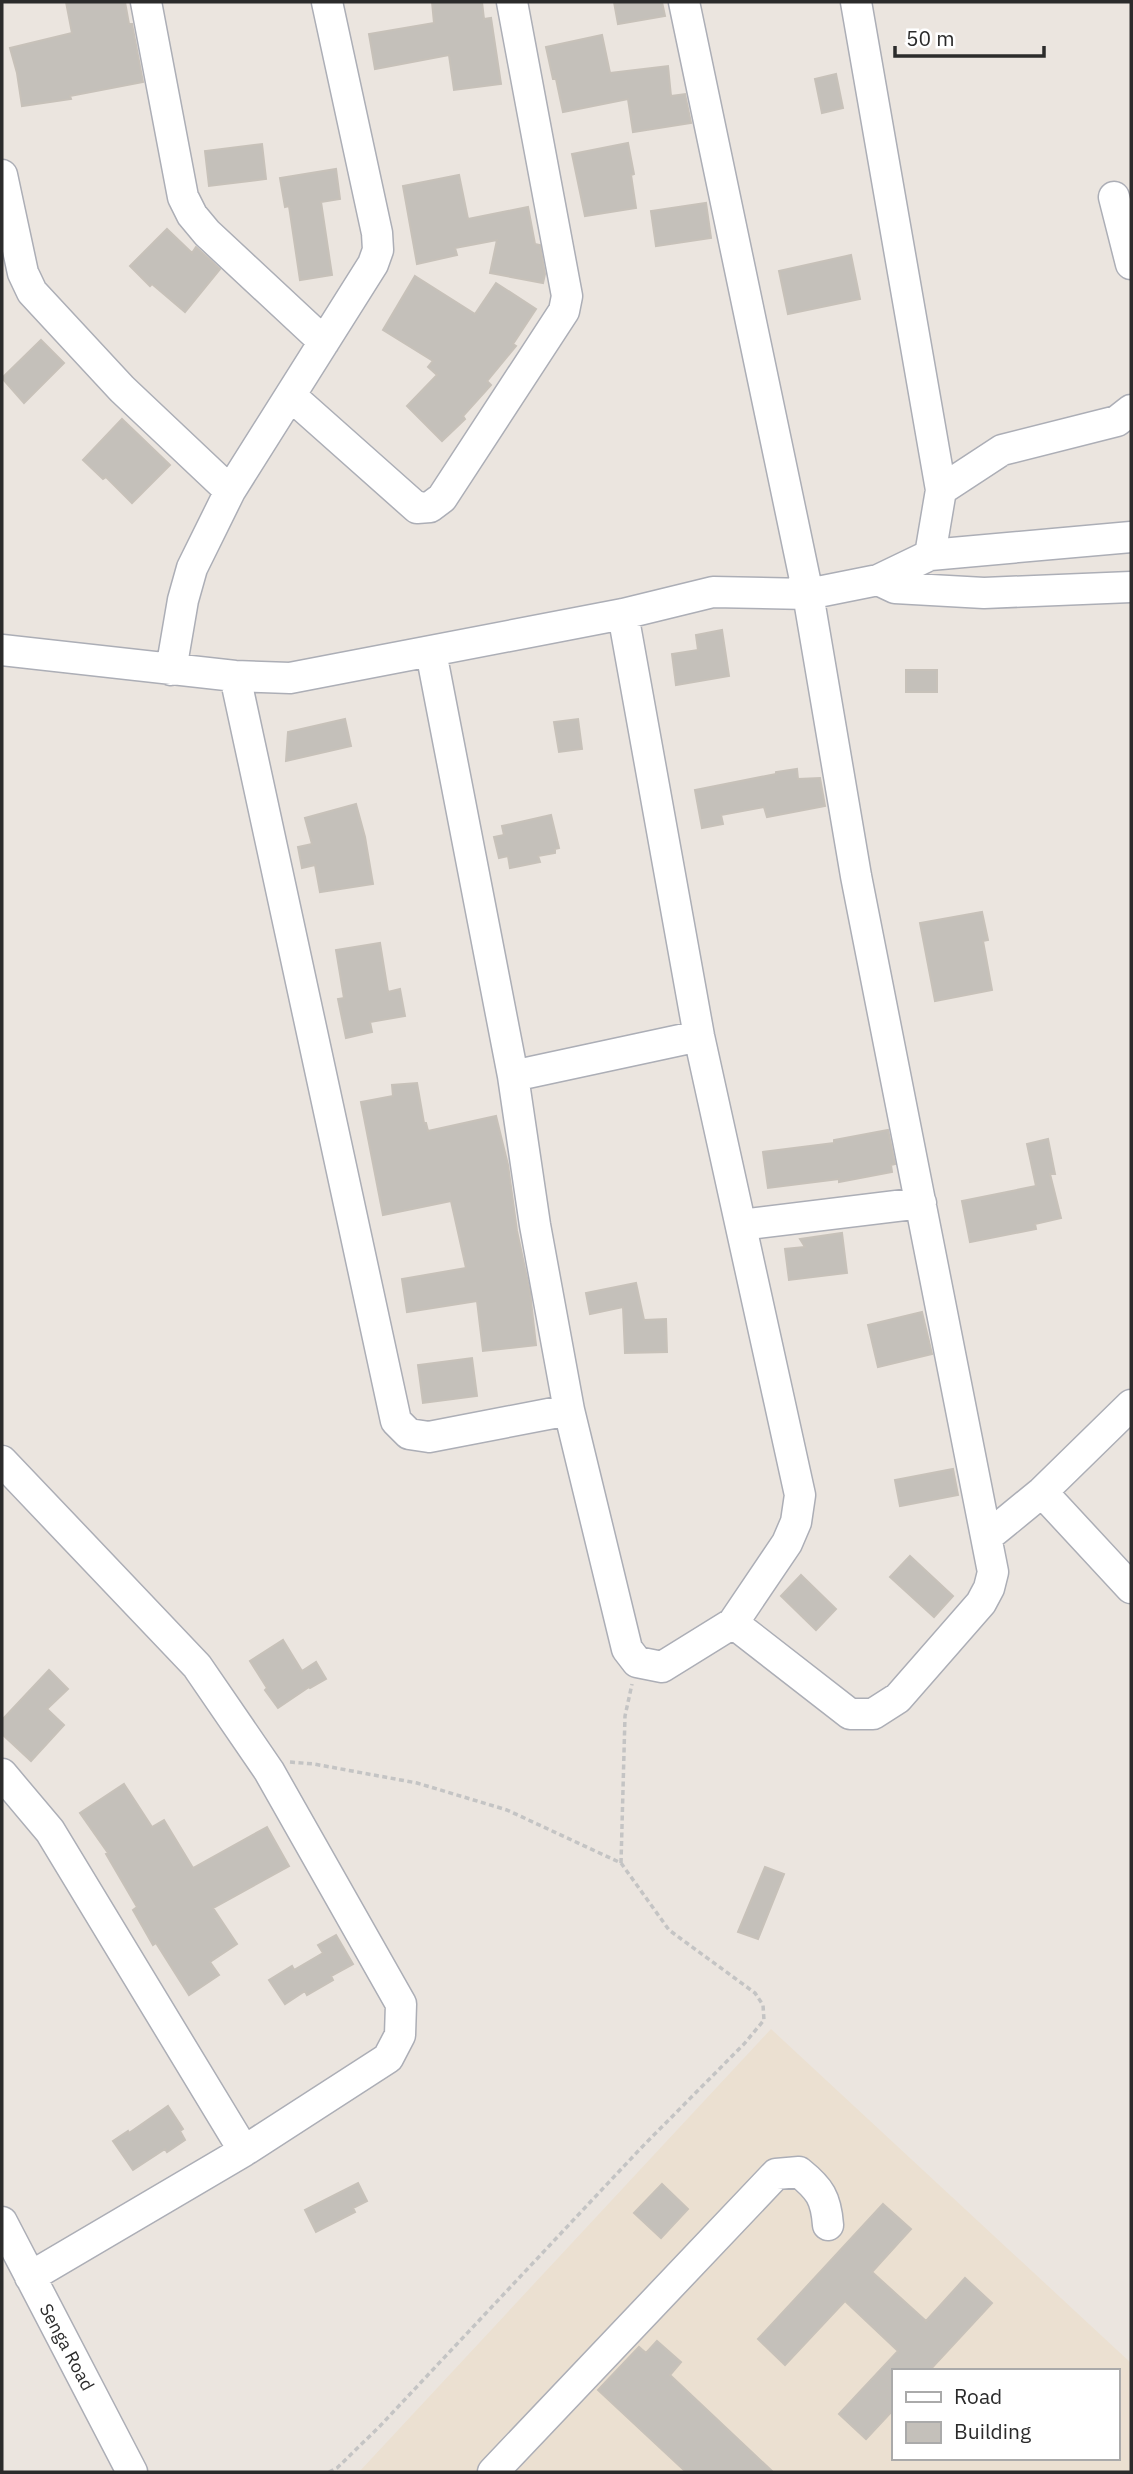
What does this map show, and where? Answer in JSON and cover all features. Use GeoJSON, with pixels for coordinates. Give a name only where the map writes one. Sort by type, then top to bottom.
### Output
{"type":"FeatureCollection","features":[{"type":"Feature","properties":{"kind":"street"},"geometry":{"type":"LineString","coordinates":[[146,2],[183,197],[192,215],[207,233],[324,342]]}},
{"type":"Feature","properties":{"kind":"street"},"geometry":{"type":"LineString","coordinates":[[171,670],[183,600],[192,568],[230,491],[373,264],[378,250],[377,233],[327,2]]}},
{"type":"Feature","properties":{"kind":"street"},"geometry":{"type":"LineString","coordinates":[[291,396],[417,508],[430,506],[442,498],[564,312],[567,296],[512,2]]}},
{"type":"Feature","properties":{"kind":"street"},"geometry":{"type":"LineString","coordinates":[[684,2],[808,594],[856,876],[993,1572],[981,1603],[898,1698],[873,1714],[850,1714],[733,1623]]}},
{"type":"Feature","properties":{"kind":"street"},"geometry":{"type":"LineString","coordinates":[[856,2],[941,490],[930,555]]}},
{"type":"Feature","properties":{"kind":"street"},"geometry":{"type":"LineString","coordinates":[[2,175],[23,273],[32,292],[122,389],[230,491]]}},
{"type":"Feature","properties":{"kind":"street"},"geometry":{"type":"LineString","coordinates":[[1114,197],[1131,264]]}},
{"type":"Feature","properties":{"kind":"street"},"geometry":{"type":"LineString","coordinates":[[941,490],[1002,450],[1117,421],[1131,410]]}},
{"type":"Feature","properties":{"kind":"street"},"geometry":{"type":"LineString","coordinates":[[2,650],[171,670],[290,678],[623,614],[713,592],[808,594],[878,580],[930,555],[1131,537]]}},
{"type":"Feature","properties":{"kind":"street"},"geometry":{"type":"LineString","coordinates":[[878,580],[895,588],[984,593],[1131,587]]}},
{"type":"Feature","properties":{"kind":"street"},"geometry":{"type":"LineString","coordinates":[[431,652],[513,1076],[535,1225],[569,1410],[626,1648],[637,1662],[662,1667],[733,1623],[787,1543],[796,1522],[800,1495],[699,1036],[623,614]]}},
{"type":"Feature","properties":{"kind":"street"},"geometry":{"type":"LineString","coordinates":[[235,676],[396,1421],[409,1434],[429,1437],[569,1410]]}},
{"type":"Feature","properties":{"kind":"street"},"geometry":{"type":"LineString","coordinates":[[513,1076],[699,1036]]}},
{"type":"Feature","properties":{"kind":"street"},"geometry":{"type":"LineString","coordinates":[[741,1225],[921,1202]]}},
{"type":"Feature","properties":{"kind":"street"},"geometry":{"type":"LineString","coordinates":[[987,1536],[1042,1492],[1131,1405]]}},
{"type":"Feature","properties":{"kind":"street"},"geometry":{"type":"LineString","coordinates":[[2,1461],[197,1666],[260,1760],[401,2004],[400,2035],[388,2058],[244,2151],[30,2277]]}},
{"type":"Feature","properties":{"kind":"street"},"geometry":{"type":"LineString","coordinates":[[1042,1492],[1128,1577]]}},
{"type":"Feature","properties":{"kind":"street"},"geometry":{"type":"LineString","coordinates":[[2,1774],[50,1831],[244,2151]]}},
{"type":"Feature","properties":{"kind":"street"},"geometry":{"type":"LineString","coordinates":[[493,2472],[776,2174],[799,2172],[816,2186],[826,2206],[828,2225]]}},
{"type":"Feature","properties":{"kind":"street","name":"Senga Road"},"geometry":{"type":"LineString","coordinates":[[2,2222],[132,2472]]}},
{"type":"Feature","properties":{"kind":"path"},"geometry":{"type":"LineString","coordinates":[[621,1863],[625,1716],[637,1662]]}},
{"type":"Feature","properties":{"kind":"path"},"geometry":{"type":"LineString","coordinates":[[260,1760],[314,1764],[416,1783],[507,1810],[621,1863],[669,1930],[755,1993],[763,2005],[764,2020],[744,2044],[649,2139],[380,2426],[337,2468],[329,2472]]}},
{"type":"Feature","properties":{"kind":"shaded area"},"geometry":{"type":"Polygon","coordinates":[[[771,2029],[1131,2363],[1131,2472],[359,2472],[771,2029]]]}},
{"type":"Feature","properties":{"kind":"building"},"geometry":{"type":"Polygon","coordinates":[[[66,2],[125,2],[143,82],[70,96],[71,99],[22,106],[10,48],[72,33],[66,2]]]}},
{"type":"Feature","properties":{"kind":"building"},"geometry":{"type":"Polygon","coordinates":[[[432,2],[482,2],[484,19],[491,18],[501,84],[454,90],[449,55],[375,69],[369,34],[434,23],[432,2]]]}},
{"type":"Feature","properties":{"kind":"building"},"geometry":{"type":"Polygon","coordinates":[[[614,2],[662,2],[665,16],[618,24],[614,2]]]}},
{"type":"Feature","properties":{"kind":"building"},"geometry":{"type":"Polygon","coordinates":[[[602,35],[610,73],[668,66],[671,96],[685,94],[691,123],[633,132],[628,99],[563,112],[546,47],[602,35]]]}},
{"type":"Feature","properties":{"kind":"building"},"geometry":{"type":"Polygon","coordinates":[[[836,74],[843,108],[822,113],[815,79],[836,74]]]}},
{"type":"Feature","properties":{"kind":"building"},"geometry":{"type":"Polygon","coordinates":[[[628,143],[634,174],[631,175],[636,208],[585,216],[572,154],[628,143]]]}},
{"type":"Feature","properties":{"kind":"building"},"geometry":{"type":"Polygon","coordinates":[[[262,144],[266,179],[209,186],[205,151],[262,144]]]}},
{"type":"Feature","properties":{"kind":"building"},"geometry":{"type":"Polygon","coordinates":[[[336,169],[340,199],[321,202],[332,275],[300,280],[289,206],[285,207],[280,178],[336,169]]]}},
{"type":"Feature","properties":{"kind":"building"},"geometry":{"type":"Polygon","coordinates":[[[459,175],[468,219],[528,207],[535,244],[540,245],[545,274],[543,283],[490,273],[497,240],[455,248],[457,255],[417,264],[403,186],[459,175]]]}},
{"type":"Feature","properties":{"kind":"building"},"geometry":{"type":"Polygon","coordinates":[[[706,203],[711,238],[656,246],[651,211],[706,203]]]}},
{"type":"Feature","properties":{"kind":"building"},"geometry":{"type":"Polygon","coordinates":[[[167,229],[192,253],[196,247],[220,269],[185,312],[152,284],[150,286],[130,266],[167,229]]]}},
{"type":"Feature","properties":{"kind":"building"},"geometry":{"type":"Polygon","coordinates":[[[851,255],[860,299],[788,314],[779,271],[851,255]]]}},
{"type":"Feature","properties":{"kind":"building"},"geometry":{"type":"Polygon","coordinates":[[[415,276],[475,314],[496,283],[536,309],[513,344],[516,346],[487,381],[491,385],[463,416],[465,419],[442,441],[407,406],[437,375],[428,367],[433,361],[383,330],[415,276]]]}},
{"type":"Feature","properties":{"kind":"building"},"geometry":{"type":"Polygon","coordinates":[[[41,340],[64,363],[24,403],[2,378],[41,340]]]}},
{"type":"Feature","properties":{"kind":"building"},"geometry":{"type":"Polygon","coordinates":[[[122,419],[170,465],[132,503],[106,477],[103,479],[83,460],[122,419]]]}},
{"type":"Feature","properties":{"kind":"building"},"geometry":{"type":"Polygon","coordinates":[[[722,630],[729,676],[676,685],[672,654],[698,650],[696,635],[722,630]]]}},
{"type":"Feature","properties":{"kind":"building"},"geometry":{"type":"Polygon","coordinates":[[[906,670],[937,670],[937,692],[906,692],[906,670]]]}},
{"type":"Feature","properties":{"kind":"building"},"geometry":{"type":"Polygon","coordinates":[[[345,719],[351,746],[286,761],[288,732],[345,719]]]}},
{"type":"Feature","properties":{"kind":"building"},"geometry":{"type":"Polygon","coordinates":[[[578,719],[582,749],[559,752],[554,722],[578,719]]]}},
{"type":"Feature","properties":{"kind":"building"},"geometry":{"type":"Polygon","coordinates":[[[797,769],[798,779],[820,778],[825,806],[767,817],[764,807],[721,815],[723,824],[702,828],[695,790],[797,769]]]}},
{"type":"Feature","properties":{"kind":"building"},"geometry":{"type":"Polygon","coordinates":[[[356,804],[373,884],[320,892],[315,865],[302,868],[298,847],[312,844],[305,818],[356,804]]]}},
{"type":"Feature","properties":{"kind":"building"},"geometry":{"type":"Polygon","coordinates":[[[551,815],[559,848],[555,849],[555,853],[538,856],[540,862],[510,868],[508,856],[499,858],[494,837],[504,835],[502,826],[551,815]]]}},
{"type":"Feature","properties":{"kind":"building"},"geometry":{"type":"Polygon","coordinates":[[[982,912],[988,940],[983,941],[992,990],[935,1001],[920,923],[982,912]]]}},
{"type":"Feature","properties":{"kind":"building"},"geometry":{"type":"Polygon","coordinates":[[[380,943],[388,992],[400,989],[405,1016],[370,1022],[372,1032],[346,1038],[338,999],[344,998],[336,950],[380,943]]]}},
{"type":"Feature","properties":{"kind":"building"},"geometry":{"type":"Polygon","coordinates":[[[417,1083],[424,1123],[428,1131],[496,1116],[508,1165],[517,1231],[530,1292],[536,1345],[483,1351],[477,1301],[407,1312],[402,1279],[466,1268],[451,1201],[383,1215],[361,1102],[393,1096],[392,1085],[417,1083]]]}},
{"type":"Feature","properties":{"kind":"building"},"geometry":{"type":"Polygon","coordinates":[[[888,1130],[895,1164],[891,1165],[892,1172],[839,1182],[839,1179],[768,1188],[763,1152],[834,1143],[834,1140],[888,1130]]]}},
{"type":"Feature","properties":{"kind":"building"},"geometry":{"type":"Polygon","coordinates":[[[1048,1139],[1055,1174],[1050,1174],[1061,1218],[1035,1224],[1036,1229],[970,1242],[962,1201],[1036,1186],[1027,1144],[1048,1139]]]}},
{"type":"Feature","properties":{"kind":"building"},"geometry":{"type":"Polygon","coordinates":[[[842,1233],[847,1273],[789,1280],[785,1249],[805,1247],[800,1239],[842,1233]]]}},
{"type":"Feature","properties":{"kind":"building"},"geometry":{"type":"Polygon","coordinates":[[[636,1283],[644,1320],[666,1319],[667,1352],[625,1353],[623,1307],[590,1314],[586,1293],[636,1283]]]}},
{"type":"Feature","properties":{"kind":"building"},"geometry":{"type":"Polygon","coordinates":[[[922,1312],[932,1354],[878,1367],[868,1325],[922,1312]]]}},
{"type":"Feature","properties":{"kind":"building"},"geometry":{"type":"Polygon","coordinates":[[[472,1358],[477,1396],[423,1403],[418,1365],[472,1358]]]}},
{"type":"Feature","properties":{"kind":"building"},"geometry":{"type":"Polygon","coordinates":[[[953,1469],[958,1495],[900,1506],[895,1480],[953,1469]]]}},
{"type":"Feature","properties":{"kind":"building"},"geometry":{"type":"Polygon","coordinates":[[[910,1556],[953,1596],[934,1617],[890,1577],[910,1556]]]}},
{"type":"Feature","properties":{"kind":"building"},"geometry":{"type":"Polygon","coordinates":[[[801,1575],[836,1609],[816,1630],[781,1596],[801,1575]]]}},
{"type":"Feature","properties":{"kind":"building"},"geometry":{"type":"Polygon","coordinates":[[[283,1640],[302,1671],[316,1662],[326,1679],[278,1708],[250,1661],[283,1640]]]}},
{"type":"Feature","properties":{"kind":"building"},"geometry":{"type":"Polygon","coordinates":[[[49,1670],[68,1689],[47,1709],[64,1725],[31,1761],[2,1734],[2,1720],[49,1670]]]}},
{"type":"Feature","properties":{"kind":"building"},"geometry":{"type":"Polygon","coordinates":[[[124,1784],[152,1827],[164,1820],[193,1868],[267,1827],[289,1866],[213,1908],[237,1944],[210,1962],[219,1975],[189,1995],[156,1943],[153,1945],[133,1910],[137,1907],[106,1854],[108,1853],[80,1813],[124,1784]]]}},
{"type":"Feature","properties":{"kind":"building"},"geometry":{"type":"Polygon","coordinates":[[[765,1867],[784,1874],[758,1939],[738,1932],[765,1867]]]}},
{"type":"Feature","properties":{"kind":"building"},"geometry":{"type":"Polygon","coordinates":[[[336,1935],[353,1964],[331,1976],[333,1980],[307,1995],[305,1991],[285,2004],[269,1980],[292,1966],[294,1970],[323,1953],[318,1945],[336,1935]]]}},
{"type":"Feature","properties":{"kind":"building"},"geometry":{"type":"Polygon","coordinates":[[[168,2106],[183,2129],[180,2131],[185,2140],[167,2152],[165,2149],[133,2170],[113,2141],[168,2106]]]}},
{"type":"Feature","properties":{"kind":"building"},"geometry":{"type":"Polygon","coordinates":[[[358,2183],[367,2201],[353,2208],[355,2212],[316,2232],[305,2210],[358,2183]]]}},
{"type":"Feature","properties":{"kind":"building"},"geometry":{"type":"Polygon","coordinates":[[[662,2184],[688,2209],[661,2238],[634,2213],[662,2184]]]}},
{"type":"Feature","properties":{"kind":"building"},"geometry":{"type":"Polygon","coordinates":[[[883,2204],[911,2229],[872,2272],[926,2321],[965,2278],[992,2303],[931,2369],[892,2369],[892,2411],[866,2439],[839,2414],[898,2351],[845,2301],[785,2365],[758,2339],[883,2204]]]}},
{"type":"Feature","properties":{"kind":"building"},"geometry":{"type":"Polygon","coordinates":[[[657,2341],[681,2362],[670,2375],[773,2472],[686,2472],[598,2390],[639,2347],[646,2353],[657,2341]]]}}]}
